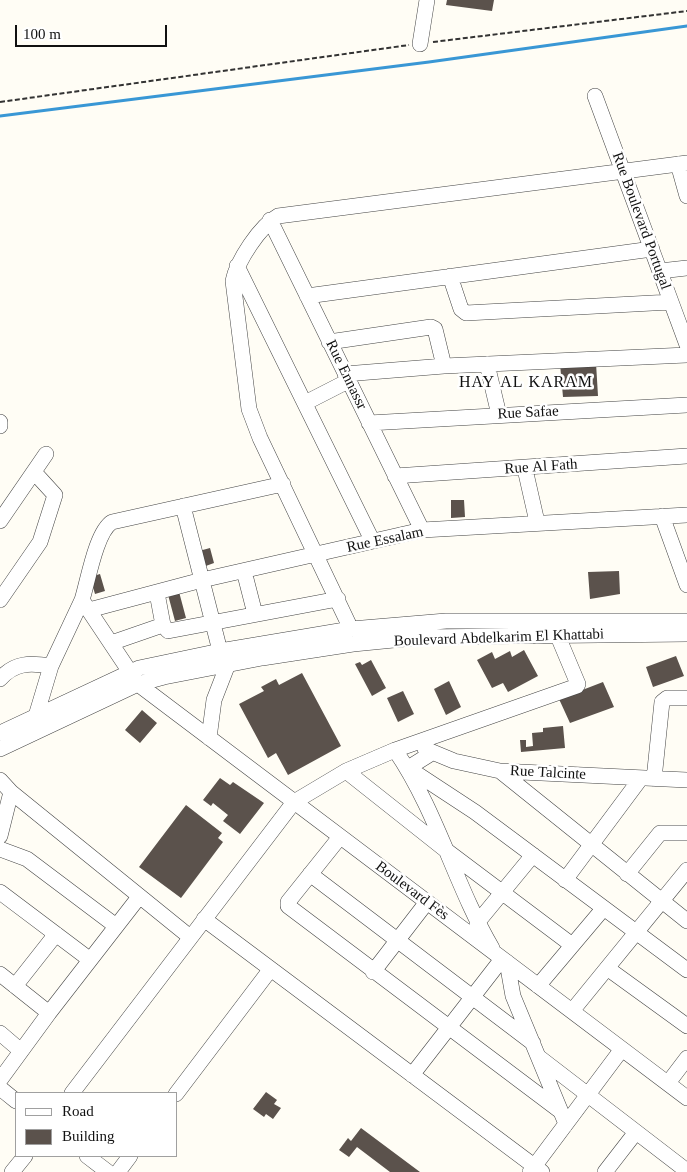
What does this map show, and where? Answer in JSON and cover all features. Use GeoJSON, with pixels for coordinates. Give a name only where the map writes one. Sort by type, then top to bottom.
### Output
{"type":"FeatureCollection","features":[{"type":"Feature","properties":{"kind":"street"},"geometry":{"type":"LineString","coordinates":[[420,44],[427,0]]}},
{"type":"Feature","properties":{"kind":"street","name":"Rue Boulevard Portugal"},"geometry":{"type":"LineString","coordinates":[[595,96],[670,302],[684,329],[687,345]]}},
{"type":"Feature","properties":{"kind":"street"},"geometry":{"type":"LineString","coordinates":[[351,629],[250,409],[234,291],[237,266],[270,220],[278,216],[433,198],[682,164],[687,196]]}},
{"type":"Feature","properties":{"kind":"street","name":"Rue Ennassr"},"geometry":{"type":"LineString","coordinates":[[270,220],[422,530]]}},
{"type":"Feature","properties":{"kind":"street"},"geometry":{"type":"LineString","coordinates":[[307,296],[652,249]]}},
{"type":"Feature","properties":{"kind":"street"},"geometry":{"type":"LineString","coordinates":[[237,266],[372,540]]}},
{"type":"Feature","properties":{"kind":"street"},"geometry":{"type":"LineString","coordinates":[[660,271],[687,268]]}},
{"type":"Feature","properties":{"kind":"street"},"geometry":{"type":"LineString","coordinates":[[450,276],[461,309],[466,313],[670,302]]}},
{"type":"Feature","properties":{"kind":"street"},"geometry":{"type":"LineString","coordinates":[[329,342],[433,328],[444,366]]}},
{"type":"Feature","properties":{"kind":"street"},"geometry":{"type":"LineString","coordinates":[[305,403],[347,377],[444,366],[687,355]]}},
{"type":"Feature","properties":{"kind":"street"},"geometry":{"type":"LineString","coordinates":[[487,364],[499,415]]}},
{"type":"Feature","properties":{"kind":"street","name":"Rue Safae"},"geometry":{"type":"LineString","coordinates":[[369,423],[687,405]]}},
{"type":"Feature","properties":{"kind":"street"},"geometry":{"type":"LineString","coordinates":[[0,521],[46,454]]}},
{"type":"Feature","properties":{"kind":"street","name":"Rue Al Fath"},"geometry":{"type":"LineString","coordinates":[[395,476],[525,469],[687,456]]}},
{"type":"Feature","properties":{"kind":"street"},"geometry":{"type":"LineString","coordinates":[[525,469],[537,522]]}},
{"type":"Feature","properties":{"kind":"street"},"geometry":{"type":"LineString","coordinates":[[0,600],[40,542],[55,495],[34,472]]}},
{"type":"Feature","properties":{"kind":"street"},"geometry":{"type":"LineString","coordinates":[[36,716],[51,666],[86,605],[101,535],[107,525],[112,522],[283,484]]}},
{"type":"Feature","properties":{"kind":"street"},"geometry":{"type":"LineString","coordinates":[[183,506],[224,658],[214,700],[209,738]]}},
{"type":"Feature","properties":{"kind":"street","name":"Rue Essalam"},"geometry":{"type":"LineString","coordinates":[[86,605],[157,593],[202,580],[422,530],[687,515]]}},
{"type":"Feature","properties":{"kind":"street"},"geometry":{"type":"LineString","coordinates":[[662,516],[687,585]]}},
{"type":"Feature","properties":{"kind":"street"},"geometry":{"type":"LineString","coordinates":[[244,571],[255,614]]}},
{"type":"Feature","properties":{"kind":"street"},"geometry":{"type":"LineString","coordinates":[[157,593],[164,625],[168,630],[338,599]]}},
{"type":"Feature","properties":{"kind":"street","name":"Boulevard Fès"},"geometry":{"type":"LineString","coordinates":[[86,605],[138,684],[687,1098]]}},
{"type":"Feature","properties":{"kind":"street","name":"Boulevard Abdelkarim El Khattabi"},"geometry":{"type":"LineString","coordinates":[[0,733],[129,671],[155,664],[377,640],[687,621]]}},
{"type":"Feature","properties":{"kind":"street","name":"Boulevard Abdelkarim El Khattabi"},"geometry":{"type":"LineString","coordinates":[[0,749],[138,684],[224,658],[351,629],[430,622],[687,634]]}},
{"type":"Feature","properties":{"kind":"street"},"geometry":{"type":"LineString","coordinates":[[111,644],[164,625]]}},
{"type":"Feature","properties":{"kind":"street"},"geometry":{"type":"LineString","coordinates":[[73,1092],[294,802],[346,771],[396,750],[577,686],[578,684],[556,628]]}},
{"type":"Feature","properties":{"kind":"street"},"geometry":{"type":"LineString","coordinates":[[0,679],[9,669],[30,663],[51,666]]}},
{"type":"Feature","properties":{"kind":"street"},"geometry":{"type":"LineString","coordinates":[[565,880],[591,845],[648,779],[662,702],[670,697],[687,698]]}},
{"type":"Feature","properties":{"kind":"street","name":"Rue Talcinte"},"geometry":{"type":"LineString","coordinates":[[413,744],[460,763],[500,771],[687,780]]}},
{"type":"Feature","properties":{"kind":"street"},"geometry":{"type":"LineString","coordinates":[[396,750],[408,768],[478,924],[501,958],[513,996],[566,1124]]}},
{"type":"Feature","properties":{"kind":"street"},"geometry":{"type":"LineString","coordinates":[[408,768],[432,753]]}},
{"type":"Feature","properties":{"kind":"street"},"geometry":{"type":"LineString","coordinates":[[408,768],[475,812],[687,970]]}},
{"type":"Feature","properties":{"kind":"street"},"geometry":{"type":"LineString","coordinates":[[346,771],[447,852],[572,945]]}},
{"type":"Feature","properties":{"kind":"street"},"geometry":{"type":"LineString","coordinates":[[500,771],[687,921]]}},
{"type":"Feature","properties":{"kind":"street"},"geometry":{"type":"LineString","coordinates":[[0,780],[11,792],[190,937]]}},
{"type":"Feature","properties":{"kind":"street"},"geometry":{"type":"LineString","coordinates":[[0,836],[11,792]]}},
{"type":"Feature","properties":{"kind":"street"},"geometry":{"type":"LineString","coordinates":[[627,874],[660,833],[687,833]]}},
{"type":"Feature","properties":{"kind":"street"},"geometry":{"type":"LineString","coordinates":[[340,837],[288,902],[288,906],[373,972],[559,1110]]}},
{"type":"Feature","properties":{"kind":"street"},"geometry":{"type":"LineString","coordinates":[[0,849],[27,860],[116,926]]}},
{"type":"Feature","properties":{"kind":"street"},"geometry":{"type":"LineString","coordinates":[[478,924],[533,855]]}},
{"type":"Feature","properties":{"kind":"street"},"geometry":{"type":"LineString","coordinates":[[572,1011],[687,870]]}},
{"type":"Feature","properties":{"kind":"street"},"geometry":{"type":"LineString","coordinates":[[310,874],[533,1043]]}},
{"type":"Feature","properties":{"kind":"street"},"geometry":{"type":"LineString","coordinates":[[0,892],[89,959]]}},
{"type":"Feature","properties":{"kind":"street"},"geometry":{"type":"LineString","coordinates":[[0,1080],[89,959],[139,897]]}},
{"type":"Feature","properties":{"kind":"street"},"geometry":{"type":"LineString","coordinates":[[373,972],[427,902]]}},
{"type":"Feature","properties":{"kind":"street"},"geometry":{"type":"LineString","coordinates":[[538,986],[603,909]]}},
{"type":"Feature","properties":{"kind":"street"},"geometry":{"type":"LineString","coordinates":[[204,919],[535,1170],[566,1124],[622,1049]]}},
{"type":"Feature","properties":{"kind":"street"},"geometry":{"type":"LineString","coordinates":[[16,986],[56,934]]}},
{"type":"Feature","properties":{"kind":"street"},"geometry":{"type":"LineString","coordinates":[[412,1075],[501,958]]}},
{"type":"Feature","properties":{"kind":"street"},"geometry":{"type":"LineString","coordinates":[[607,968],[687,1026]]}},
{"type":"Feature","properties":{"kind":"street"},"geometry":{"type":"LineString","coordinates":[[178,1092],[270,970]]}},
{"type":"Feature","properties":{"kind":"street"},"geometry":{"type":"LineString","coordinates":[[0,974],[49,1013]]}},
{"type":"Feature","properties":{"kind":"street"},"geometry":{"type":"LineString","coordinates":[[0,1033],[21,1050]]}},
{"type":"Feature","properties":{"kind":"street"},"geometry":{"type":"LineString","coordinates":[[540,1058],[687,1171]]}},
{"type":"Feature","properties":{"kind":"street"},"geometry":{"type":"LineString","coordinates":[[668,1084],[687,1058]]}},
{"type":"Feature","properties":{"kind":"street"},"geometry":{"type":"LineString","coordinates":[[0,1088],[15,1100]]}},
{"type":"Feature","properties":{"kind":"street"},"geometry":{"type":"LineString","coordinates":[[605,1172],[636,1132]]}},
{"type":"Feature","properties":{"kind":"street"},"geometry":{"type":"LineString","coordinates":[[12,1172],[24,1157]]}},
{"type":"Feature","properties":{"kind":"street"},"geometry":{"type":"LineString","coordinates":[[87,1157],[108,1172]]}},
{"type":"Feature","properties":{"kind":"street"},"geometry":{"type":"LineString","coordinates":[[118,1172],[129,1157]]}},
{"type":"Feature","properties":{"kind":"path"},"geometry":{"type":"LineString","coordinates":[[0,102],[420,44],[687,11]]}},
{"type":"Feature","properties":{"kind":"building"},"geometry":{"type":"Polygon","coordinates":[[[447,0],[494,0],[492,11],[446,5],[447,0]]]}},
{"type":"Feature","properties":{"kind":"building"},"geometry":{"type":"Polygon","coordinates":[[[596,363],[598,396],[563,397],[560,364],[596,363]]]}},
{"type":"Feature","properties":{"kind":"building"},"geometry":{"type":"Polygon","coordinates":[[[451,500],[464,500],[465,517],[451,518],[451,500]]]}},
{"type":"Feature","properties":{"kind":"building"},"geometry":{"type":"Polygon","coordinates":[[[210,548],[214,563],[203,567],[199,551],[210,548]]]}},
{"type":"Feature","properties":{"kind":"building"},"geometry":{"type":"Polygon","coordinates":[[[619,571],[620,594],[590,599],[588,572],[619,571]]]}},
{"type":"Feature","properties":{"kind":"building"},"geometry":{"type":"Polygon","coordinates":[[[100,574],[105,591],[95,594],[90,577],[100,574]]]}},
{"type":"Feature","properties":{"kind":"building"},"geometry":{"type":"Polygon","coordinates":[[[178,588],[186,618],[175,621],[167,591],[178,588]]]}},
{"type":"Feature","properties":{"kind":"building"},"geometry":{"type":"Polygon","coordinates":[[[524,650],[538,676],[508,692],[503,683],[492,688],[477,660],[492,652],[495,659],[510,651],[512,657],[524,650]]]}},
{"type":"Feature","properties":{"kind":"building"},"geometry":{"type":"Polygon","coordinates":[[[676,656],[684,676],[653,687],[646,667],[676,656]]]}},
{"type":"Feature","properties":{"kind":"building"},"geometry":{"type":"Polygon","coordinates":[[[371,660],[386,688],[372,696],[355,664],[360,662],[362,665],[371,660]]]}},
{"type":"Feature","properties":{"kind":"building"},"geometry":{"type":"Polygon","coordinates":[[[302,673],[341,746],[288,775],[276,753],[268,758],[239,704],[264,691],[261,687],[276,679],[279,685],[302,673]]]}},
{"type":"Feature","properties":{"kind":"building"},"geometry":{"type":"Polygon","coordinates":[[[449,681],[461,707],[446,715],[434,689],[449,681]]]}},
{"type":"Feature","properties":{"kind":"building"},"geometry":{"type":"Polygon","coordinates":[[[603,682],[614,707],[570,723],[559,699],[603,682]]]}},
{"type":"Feature","properties":{"kind":"building"},"geometry":{"type":"Polygon","coordinates":[[[403,691],[414,714],[398,722],[387,698],[403,691]]]}},
{"type":"Feature","properties":{"kind":"building"},"geometry":{"type":"Polygon","coordinates":[[[142,710],[157,723],[140,743],[125,730],[142,710]]]}},
{"type":"Feature","properties":{"kind":"building"},"geometry":{"type":"Polygon","coordinates":[[[563,726],[565,748],[521,752],[520,740],[526,740],[526,747],[533,746],[532,733],[543,732],[543,728],[563,726]]]}},
{"type":"Feature","properties":{"kind":"building"},"geometry":{"type":"Polygon","coordinates":[[[220,778],[230,785],[233,782],[264,803],[240,834],[223,821],[228,815],[213,803],[211,806],[203,800],[220,778]]]}},
{"type":"Feature","properties":{"kind":"building"},"geometry":{"type":"Polygon","coordinates":[[[186,805],[222,833],[218,838],[223,842],[181,898],[139,867],[186,805]]]}},
{"type":"Feature","properties":{"kind":"building"},"geometry":{"type":"Polygon","coordinates":[[[266,1092],[277,1100],[274,1104],[281,1108],[273,1119],[266,1114],[264,1117],[253,1109],[266,1092]]]}},
{"type":"Feature","properties":{"kind":"building"},"geometry":{"type":"Polygon","coordinates":[[[361,1128],[420,1172],[390,1172],[357,1147],[349,1157],[339,1150],[348,1138],[351,1141],[361,1128]]]}},
{"type":"Feature","properties":{"kind":"waterway"},"geometry":{"type":"LineString","coordinates":[[0,116],[429,62],[687,26]]}},
{"type":"Feature","properties":{"kind":"district","name":"HAY AL KARAM"},"geometry":{"type":"Point","coordinates":[526,383]}}]}
